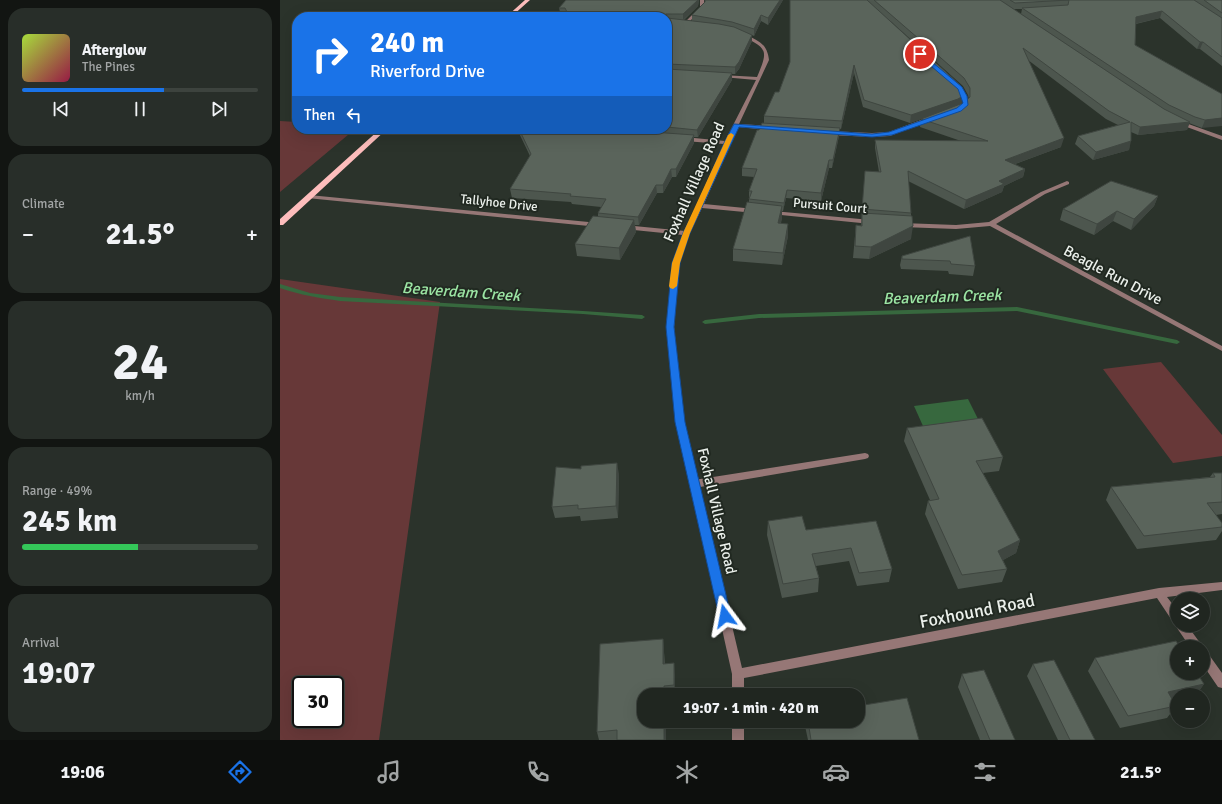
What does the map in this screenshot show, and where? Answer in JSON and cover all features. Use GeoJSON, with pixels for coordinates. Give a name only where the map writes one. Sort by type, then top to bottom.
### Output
{"type":"FeatureCollection","features":[{"type":"Feature","properties":{"kind":"main road"},"geometry":{"type":"LineString","coordinates":[[514,12],[528,0]]}},
{"type":"Feature","properties":{"kind":"main road"},"geometry":{"type":"LineString","coordinates":[[280,223],[378,134]]}},
{"type":"Feature","properties":{"kind":"street"},"geometry":{"type":"LineString","coordinates":[[698,24],[683,22],[702,7],[702,0]]}},
{"type":"Feature","properties":{"kind":"street","name":"Foxhall Village Road"},"geometry":{"type":"LineString","coordinates":[[735,31],[747,35],[759,43],[766,51],[766,60],[760,79],[727,143],[687,233],[676,263],[670,327],[680,422],[738,674],[738,688]]}},
{"type":"Feature","properties":{"kind":"street"},"geometry":{"type":"LineString","coordinates":[[713,76],[760,79]]}},
{"type":"Feature","properties":{"kind":"street"},"geometry":{"type":"LineString","coordinates":[[953,112],[966,104],[965,96],[960,88],[954,83]]}},
{"type":"Feature","properties":{"kind":"street"},"geometry":{"type":"LineString","coordinates":[[826,133],[872,135],[890,134],[933,118]]}},
{"type":"Feature","properties":{"kind":"street"},"geometry":{"type":"LineString","coordinates":[[1171,119],[1189,127],[1222,138]]}},
{"type":"Feature","properties":{"kind":"street"},"geometry":{"type":"LineString","coordinates":[[737,125],[774,128]]}},
{"type":"Feature","properties":{"kind":"street"},"geometry":{"type":"LineString","coordinates":[[681,139],[727,143]]}},
{"type":"Feature","properties":{"kind":"street"},"geometry":{"type":"LineString","coordinates":[[893,224],[956,227],[991,224],[1043,193],[1067,183]]}},
{"type":"Feature","properties":{"kind":"street","name":"Tallyhoe Drive"},"geometry":{"type":"LineString","coordinates":[[309,197],[608,226]]}},
{"type":"Feature","properties":{"kind":"street","name":"Pursuit Court"},"geometry":{"type":"LineString","coordinates":[[700,206],[878,223]]}},
{"type":"Feature","properties":{"kind":"street","name":"Beagle Run Drive"},"geometry":{"type":"LineString","coordinates":[[991,224],[1222,349]]}},
{"type":"Feature","properties":{"kind":"street"},"geometry":{"type":"LineString","coordinates":[[616,226],[687,233]]}},
{"type":"Feature","properties":{"kind":"street"},"geometry":{"type":"LineString","coordinates":[[694,484],[865,456]]}},
{"type":"Feature","properties":{"kind":"street","name":"Foxhound Road"},"geometry":{"type":"LineString","coordinates":[[738,674],[1159,593],[1222,586]]}},
{"type":"Feature","properties":{"kind":"street"},"geometry":{"type":"LineString","coordinates":[[1159,593],[1170,609]]}},
{"type":"Feature","properties":{"kind":"street"},"geometry":{"type":"LineString","coordinates":[[1210,666],[1222,683]]}},
{"type":"Feature","properties":{"kind":"street"},"geometry":{"type":"LineString","coordinates":[[738,728],[738,740]]}},
{"type":"Feature","properties":{"kind":"shaded area"},"geometry":{"type":"Polygon","coordinates":[[[280,121],[292,122],[292,134],[349,134],[280,192],[280,121]]]}},
{"type":"Feature","properties":{"kind":"shaded area"},"geometry":{"type":"Polygon","coordinates":[[[280,279],[440,302],[379,740],[280,740],[280,279]]]}},
{"type":"Feature","properties":{"kind":"shaded area"},"geometry":{"type":"Polygon","coordinates":[[[1161,362],[1222,435],[1222,456],[1173,463],[1103,369],[1161,362]]]}},
{"type":"Feature","properties":{"kind":"shaded area"},"geometry":{"type":"Polygon","coordinates":[[[968,399],[978,419],[923,426],[914,406],[968,399]]]}},
{"type":"Feature","properties":{"kind":"building"},"geometry":{"type":"Polygon","coordinates":[[[566,0],[698,0],[683,14],[672,14],[672,12],[567,12],[565,8],[559,8],[566,0]]]}},
{"type":"Feature","properties":{"kind":"building"},"geometry":{"type":"Polygon","coordinates":[[[705,0],[780,0],[768,18],[761,15],[754,29],[732,22],[692,15],[705,2],[705,0]]]}},
{"type":"Feature","properties":{"kind":"building"},"geometry":{"type":"Polygon","coordinates":[[[790,0],[867,0],[958,83],[963,89],[963,96],[911,115],[864,100],[854,65],[842,121],[764,116],[775,92],[779,92],[790,62],[790,0]]]}},
{"type":"Feature","properties":{"kind":"building"},"geometry":{"type":"Polygon","coordinates":[[[874,0],[1000,0],[1164,109],[1190,122],[1140,127],[1131,122],[1131,141],[1096,152],[1078,136],[1130,122],[1109,111],[1023,48],[1064,138],[1005,160],[1025,169],[999,181],[1004,184],[966,200],[908,171],[911,213],[862,209],[865,171],[881,172],[875,140],[988,141],[921,119],[963,103],[970,97],[970,88],[964,78],[874,0]]]}},
{"type":"Feature","properties":{"kind":"building"},"geometry":{"type":"Polygon","coordinates":[[[1010,0],[1069,0],[1015,3],[1010,0]]]}},
{"type":"Feature","properties":{"kind":"building"},"geometry":{"type":"Polygon","coordinates":[[[1069,0],[1194,0],[1222,18],[1222,57],[1203,42],[1200,42],[1162,11],[1136,17],[1135,45],[1222,94],[1222,118],[1205,120],[1169,105],[1022,8],[1068,5],[1069,0]]]}},
{"type":"Feature","properties":{"kind":"building"},"geometry":{"type":"Polygon","coordinates":[[[1204,0],[1222,0],[1222,13],[1204,0]]]}},
{"type":"Feature","properties":{"kind":"building"},"geometry":{"type":"Polygon","coordinates":[[[672,19],[734,27],[752,35],[735,67],[672,64],[672,19]]]}},
{"type":"Feature","properties":{"kind":"building"},"geometry":{"type":"Polygon","coordinates":[[[672,69],[732,73],[697,130],[672,128],[672,69]]]}},
{"type":"Feature","properties":{"kind":"building"},"geometry":{"type":"Polygon","coordinates":[[[762,123],[840,128],[833,160],[829,160],[821,193],[787,190],[784,203],[749,199],[752,191],[749,191],[757,169],[742,168],[757,130],[759,130],[762,123]]]}},
{"type":"Feature","properties":{"kind":"building"},"geometry":{"type":"Polygon","coordinates":[[[672,133],[694,135],[676,169],[671,169],[663,185],[656,185],[638,217],[598,213],[606,199],[570,196],[571,194],[510,189],[531,154],[521,134],[672,133]]]}},
{"type":"Feature","properties":{"kind":"building"},"geometry":{"type":"Polygon","coordinates":[[[1111,181],[1158,196],[1134,219],[1117,211],[1097,224],[1063,209],[1111,181]]]}},
{"type":"Feature","properties":{"kind":"building"},"geometry":{"type":"Polygon","coordinates":[[[747,202],[782,206],[778,223],[788,224],[783,253],[733,249],[747,202]]]}},
{"type":"Feature","properties":{"kind":"building"},"geometry":{"type":"Polygon","coordinates":[[[862,213],[912,216],[913,226],[871,247],[855,246],[856,225],[862,226],[862,213]]]}},
{"type":"Feature","properties":{"kind":"building"},"geometry":{"type":"Polygon","coordinates":[[[593,216],[634,220],[619,248],[575,244],[593,216]]]}},
{"type":"Feature","properties":{"kind":"building"},"geometry":{"type":"Polygon","coordinates":[[[970,236],[975,266],[951,264],[950,261],[902,259],[902,256],[970,236]]]}},
{"type":"Feature","properties":{"kind":"building"},"geometry":{"type":"Polygon","coordinates":[[[982,418],[1003,457],[976,461],[1020,540],[998,551],[1007,569],[962,575],[928,501],[939,499],[907,428],[982,418]]]}},
{"type":"Feature","properties":{"kind":"building"},"geometry":{"type":"Polygon","coordinates":[[[617,463],[616,506],[578,509],[578,505],[552,507],[556,467],[581,469],[581,466],[617,463]]]}},
{"type":"Feature","properties":{"kind":"building"},"geometry":{"type":"Polygon","coordinates":[[[1213,473],[1222,473],[1222,502],[1207,503],[1222,523],[1222,527],[1144,536],[1111,487],[1215,477],[1213,473]]]}},
{"type":"Feature","properties":{"kind":"building"},"geometry":{"type":"Polygon","coordinates":[[[802,516],[806,530],[876,521],[892,569],[859,573],[851,548],[812,554],[819,578],[783,584],[768,521],[802,516]]]}},
{"type":"Feature","properties":{"kind":"building"},"geometry":{"type":"Polygon","coordinates":[[[663,639],[663,664],[674,663],[674,685],[664,686],[664,688],[637,688],[637,728],[664,728],[664,740],[617,740],[617,730],[597,732],[600,644],[663,639]]]}},
{"type":"Feature","properties":{"kind":"building"},"geometry":{"type":"Polygon","coordinates":[[[1170,642],[1170,680],[1201,680],[1204,684],[1186,688],[1170,688],[1170,692],[1168,692],[1170,696],[1170,707],[1128,716],[1095,658],[1170,642]]]}},
{"type":"Feature","properties":{"kind":"building"},"geometry":{"type":"Polygon","coordinates":[[[1054,660],[1095,740],[1070,740],[1033,664],[1054,660]]]}},
{"type":"Feature","properties":{"kind":"building"},"geometry":{"type":"Polygon","coordinates":[[[984,670],[1015,740],[990,740],[962,674],[984,670]]]}},
{"type":"Feature","properties":{"kind":"building"},"geometry":{"type":"Polygon","coordinates":[[[907,698],[919,740],[811,740],[809,728],[865,728],[865,705],[907,698]]]}},
{"type":"Feature","properties":{"kind":"waterway","name":"Beaverdam Creek"},"geometry":{"type":"LineString","coordinates":[[280,286],[310,295],[340,299],[642,317]]}},
{"type":"Feature","properties":{"kind":"waterway","name":"Beaverdam Creek"},"geometry":{"type":"LineString","coordinates":[[705,322],[759,316],[1017,309],[1177,342]]}},
{"type":"Feature","properties":{"kind":"slow traffic"},"geometry":{"type":"LineString","coordinates":[[673,286],[676,263],[687,233],[731,135]]}},
{"type":"Feature","properties":{"kind":"route"},"geometry":{"type":"LineString","coordinates":[[725,616],[680,422],[670,327],[676,263],[687,233],[727,143],[737,125],[849,135],[890,134],[959,109],[966,104],[965,96],[960,88],[920,54]]}}]}
